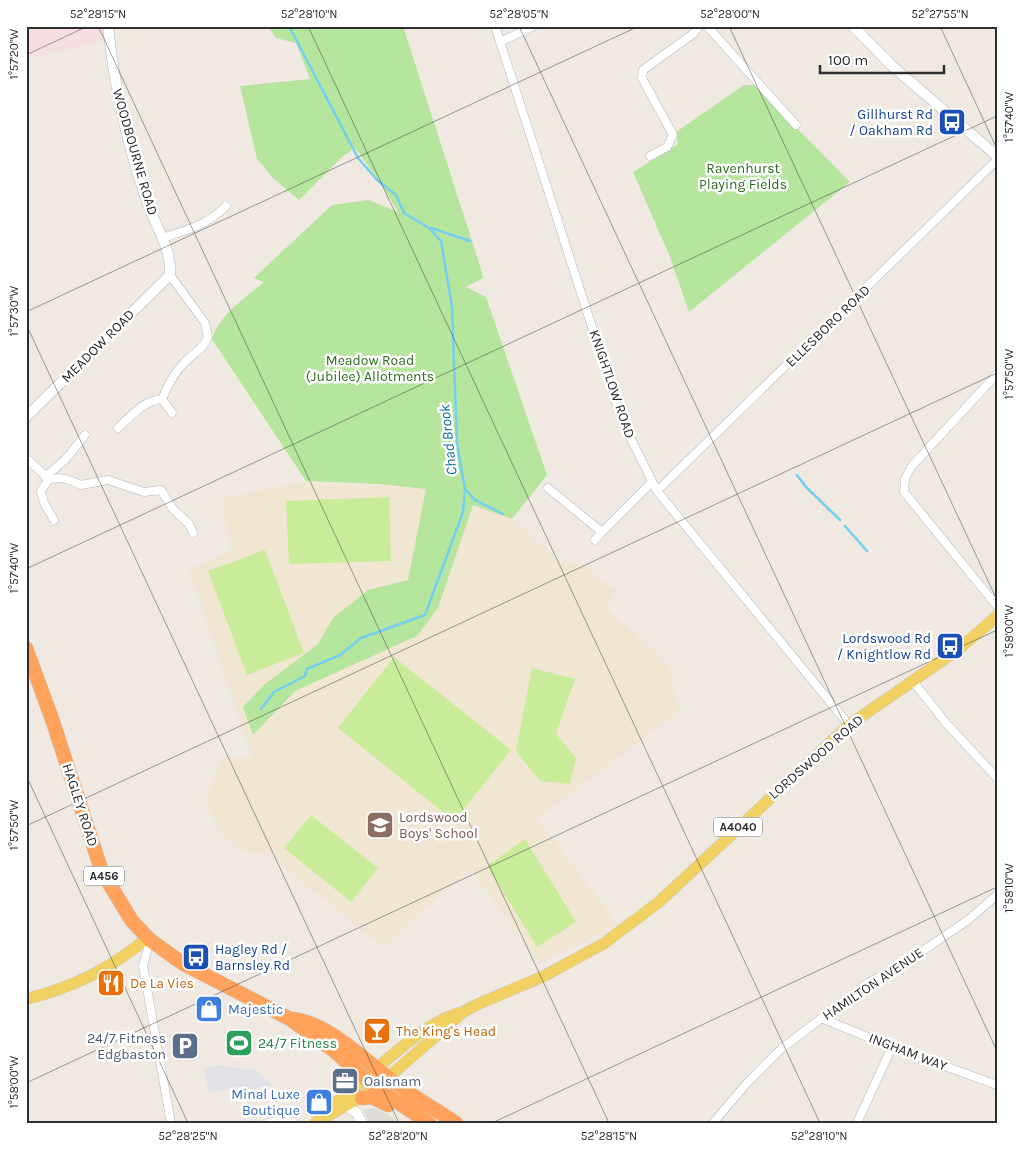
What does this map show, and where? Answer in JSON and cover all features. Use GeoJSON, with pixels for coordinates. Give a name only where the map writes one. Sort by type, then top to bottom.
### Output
{"type":"FeatureCollection","features":[{"type":"Feature","properties":{"kind":"highway","name":"HAGLEY ROAD"},"geometry":{"type":"LineString","coordinates":[[26,648],[52,719],[102,872],[132,921],[148,939],[182,963],[290,1019],[378,1082]]}},
{"type":"Feature","properties":{"kind":"highway","name":"HAGLEY ROAD"},"geometry":{"type":"LineString","coordinates":[[290,1019],[304,1020],[329,1034],[376,1069]]}},
{"type":"Feature","properties":{"kind":"highway","name":"A456"},"geometry":{"type":"LineString","coordinates":[[376,1069],[378,1082],[426,1121]]}},
{"type":"Feature","properties":{"kind":"highway","name":"A456"},"geometry":{"type":"LineString","coordinates":[[378,1082],[456,1123]]}},
{"type":"Feature","properties":{"kind":"highway","name":"A456"},"geometry":{"type":"LineString","coordinates":[[362,1098],[377,1098],[395,1110],[426,1121]]}},
{"type":"Feature","properties":{"kind":"main road","name":"LORDSWOOD ROAD"},"geometry":{"type":"LineString","coordinates":[[378,1082],[463,1012],[544,976],[603,944],[659,902],[849,726],[912,680],[959,649],[997,616]]}},
{"type":"Feature","properties":{"kind":"main road"},"geometry":{"type":"LineString","coordinates":[[26,999],[51,993],[91,977],[108,968],[148,939]]}},
{"type":"Feature","properties":{"kind":"main road","name":"LORDSWOOD ROAD"},"geometry":{"type":"LineString","coordinates":[[376,1069],[423,1033],[452,1015],[463,1012]]}},
{"type":"Feature","properties":{"kind":"main road"},"geometry":{"type":"LineString","coordinates":[[315,1123],[345,1105],[362,1098],[378,1082]]}},
{"type":"Feature","properties":{"kind":"main road"},"geometry":{"type":"LineString","coordinates":[[311,1123],[378,1082]]}},
{"type":"Feature","properties":{"kind":"street","name":"WOODBOURNE ROAD"},"geometry":{"type":"LineString","coordinates":[[108,26],[112,71],[146,200],[171,262],[170,275]]}},
{"type":"Feature","properties":{"kind":"street","name":"KNIGHTLOW ROAD"},"geometry":{"type":"LineString","coordinates":[[495,26],[623,423],[652,482],[657,491],[849,726]]}},
{"type":"Feature","properties":{"kind":"street"},"geometry":{"type":"LineString","coordinates":[[500,42],[534,26]]}},
{"type":"Feature","properties":{"kind":"street"},"geometry":{"type":"LineString","coordinates":[[650,156],[667,148],[672,135],[642,78],[643,70],[694,33],[699,26]]}},
{"type":"Feature","properties":{"kind":"street"},"geometry":{"type":"LineString","coordinates":[[707,26],[796,126]]}},
{"type":"Feature","properties":{"kind":"street"},"geometry":{"type":"LineString","coordinates":[[854,26],[891,64],[997,156]]}},
{"type":"Feature","properties":{"kind":"street","name":"ELLESBORO ROAD"},"geometry":{"type":"LineString","coordinates":[[657,491],[997,160]]}},
{"type":"Feature","properties":{"kind":"street"},"geometry":{"type":"LineString","coordinates":[[162,238],[206,223],[214,219],[226,206]]}},
{"type":"Feature","properties":{"kind":"street"},"geometry":{"type":"LineString","coordinates":[[162,399],[182,364],[200,349],[208,337],[205,323],[170,275]]}},
{"type":"Feature","properties":{"kind":"street","name":"MEADOW ROAD"},"geometry":{"type":"LineString","coordinates":[[26,417],[170,275]]}},
{"type":"Feature","properties":{"kind":"street"},"geometry":{"type":"LineString","coordinates":[[997,374],[911,467],[905,479],[904,492],[997,606]]}},
{"type":"Feature","properties":{"kind":"street"},"geometry":{"type":"LineString","coordinates":[[162,399],[172,412]]}},
{"type":"Feature","properties":{"kind":"street"},"geometry":{"type":"LineString","coordinates":[[118,428],[144,404],[152,400],[162,399]]}},
{"type":"Feature","properties":{"kind":"street"},"geometry":{"type":"LineString","coordinates":[[54,520],[44,503],[41,491],[47,478],[66,459],[85,435]]}},
{"type":"Feature","properties":{"kind":"street"},"geometry":{"type":"LineString","coordinates":[[26,458],[47,478],[64,477],[74,480],[81,485],[116,481],[144,492],[161,490],[173,509],[189,524],[193,534]]}},
{"type":"Feature","properties":{"kind":"street"},"geometry":{"type":"LineString","coordinates":[[595,540],[652,482]]}},
{"type":"Feature","properties":{"kind":"street"},"geometry":{"type":"LineString","coordinates":[[548,488],[602,532]]}},
{"type":"Feature","properties":{"kind":"street"},"geometry":{"type":"LineString","coordinates":[[912,680],[946,723],[997,778]]}},
{"type":"Feature","properties":{"kind":"street","name":"HAMILTON AVENUE"},"geometry":{"type":"LineString","coordinates":[[713,1123],[747,1083],[781,1049],[868,983],[902,965],[968,920],[997,895]]}},
{"type":"Feature","properties":{"kind":"street"},"geometry":{"type":"LineString","coordinates":[[148,939],[144,966],[171,1123]]}},
{"type":"Feature","properties":{"kind":"street","name":"INGHAM WAY"},"geometry":{"type":"LineString","coordinates":[[821,1018],[892,1047],[997,1085]]}},
{"type":"Feature","properties":{"kind":"street"},"geometry":{"type":"LineString","coordinates":[[859,1122],[892,1047]]}},
{"type":"Feature","properties":{"kind":"street"},"geometry":{"type":"LineString","coordinates":[[345,1105],[357,1113],[362,1123]]}},
{"type":"Feature","properties":{"kind":"street"},"geometry":{"type":"LineString","coordinates":[[268,1123],[285,1119],[294,1123]]}},
{"type":"Feature","properties":{"kind":"shaded area"},"geometry":{"type":"Polygon","coordinates":[[[26,26],[100,26],[102,42],[26,59],[26,26]]]}},
{"type":"Feature","properties":{"kind":"shaded area"},"geometry":{"type":"Polygon","coordinates":[[[306,481],[426,489],[512,519],[558,562],[584,565],[616,591],[605,606],[669,666],[680,711],[538,818],[618,924],[540,964],[470,869],[383,948],[268,853],[246,854],[219,831],[206,803],[220,757],[252,757],[189,569],[231,551],[222,498],[306,481]]]}},
{"type":"Feature","properties":{"kind":"shaded area"},"geometry":{"type":"Polygon","coordinates":[[[219,1065],[247,1070],[252,1068],[273,1085],[247,1090],[254,1123],[252,1123],[247,1101],[229,1090],[209,1092],[204,1068],[219,1065]]]}},
{"type":"Feature","properties":{"kind":"shaded area"},"geometry":{"type":"Polygon","coordinates":[[[378,1109],[402,1123],[369,1123],[364,1110],[378,1109]]]}},
{"type":"Feature","properties":{"kind":"green space","name":"Meadow Road (Jubilee) Allotments"},"geometry":{"type":"Polygon","coordinates":[[[268,26],[403,26],[481,269],[483,278],[466,287],[486,297],[547,475],[512,519],[473,505],[438,608],[417,636],[295,691],[253,735],[243,707],[265,684],[318,644],[333,618],[368,590],[408,580],[426,489],[378,484],[306,481],[212,339],[227,314],[264,282],[254,278],[332,205],[369,200],[398,212],[380,182],[355,148],[343,156],[299,200],[273,178],[257,159],[240,86],[310,79],[296,43],[276,38],[268,26]]]}},
{"type":"Feature","properties":{"kind":"green space","name":"Ravenhurst Playing Fields"},"geometry":{"type":"Polygon","coordinates":[[[744,85],[754,85],[850,182],[689,312],[670,257],[633,172],[678,144],[676,132],[744,85]]]}},
{"type":"Feature","properties":{"kind":"green space"},"geometry":{"type":"Polygon","coordinates":[[[389,497],[391,561],[289,564],[286,501],[389,497]]]}},
{"type":"Feature","properties":{"kind":"green space"},"geometry":{"type":"Polygon","coordinates":[[[265,550],[304,653],[247,675],[208,571],[265,550]]]}},
{"type":"Feature","properties":{"kind":"green space"},"geometry":{"type":"Polygon","coordinates":[[[394,657],[511,750],[454,821],[338,728],[394,657]]]}},
{"type":"Feature","properties":{"kind":"green space"},"geometry":{"type":"Polygon","coordinates":[[[532,668],[575,679],[556,734],[576,758],[570,784],[540,781],[516,751],[532,668]]]}},
{"type":"Feature","properties":{"kind":"green space"},"geometry":{"type":"Polygon","coordinates":[[[311,815],[378,868],[351,902],[284,848],[311,815]]]}},
{"type":"Feature","properties":{"kind":"green space"},"geometry":{"type":"Polygon","coordinates":[[[525,839],[576,922],[537,947],[487,866],[525,839]]]}},
{"type":"Feature","properties":{"kind":"waterway","name":"Chad Brook"},"geometry":{"type":"LineString","coordinates":[[261,709],[274,692],[305,676],[307,669],[340,655],[361,638],[425,615],[463,512],[465,489],[457,444],[452,307],[441,241],[429,228],[404,213],[396,195],[377,180],[358,158],[289,26]]}},
{"type":"Feature","properties":{"kind":"waterway"},"geometry":{"type":"LineString","coordinates":[[431,228],[470,241]]}},
{"type":"Feature","properties":{"kind":"waterway"},"geometry":{"type":"LineString","coordinates":[[797,475],[806,487],[840,520]]}},
{"type":"Feature","properties":{"kind":"waterway"},"geometry":{"type":"LineString","coordinates":[[465,489],[475,500],[503,514]]}},
{"type":"Feature","properties":{"kind":"waterway"},"geometry":{"type":"LineString","coordinates":[[845,526],[867,551]]}},
{"type":"Feature","properties":{"kind":"place","name":"Gillhurst Rd / Oakham Rd"},"geometry":{"type":"Point","coordinates":[952,122]}},
{"type":"Feature","properties":{"kind":"place","name":"Lordswood Rd / Knightlow Rd"},"geometry":{"type":"Point","coordinates":[950,646]}},
{"type":"Feature","properties":{"kind":"place","name":"Lordswood Boys' School"},"geometry":{"type":"Point","coordinates":[380,825]}},
{"type":"Feature","properties":{"kind":"place","name":"Hagley Rd / Barnsley Rd"},"geometry":{"type":"Point","coordinates":[196,957]}},
{"type":"Feature","properties":{"kind":"place","name":"De La Vies"},"geometry":{"type":"Point","coordinates":[111,983]}},
{"type":"Feature","properties":{"kind":"place","name":"Majestic"},"geometry":{"type":"Point","coordinates":[209,1009]}},
{"type":"Feature","properties":{"kind":"place","name":"The King's Head"},"geometry":{"type":"Point","coordinates":[377,1031]}},
{"type":"Feature","properties":{"kind":"place","name":"24/7 Fitness"},"geometry":{"type":"Point","coordinates":[239,1043]}},
{"type":"Feature","properties":{"kind":"place","name":"24/7 Fitness Edgbaston"},"geometry":{"type":"Point","coordinates":[185,1046]}},
{"type":"Feature","properties":{"kind":"place","name":"Oalsnam"},"geometry":{"type":"Point","coordinates":[345,1081]}},
{"type":"Feature","properties":{"kind":"place","name":"Minal Luxe Boutique"},"geometry":{"type":"Point","coordinates":[319,1102]}}]}
